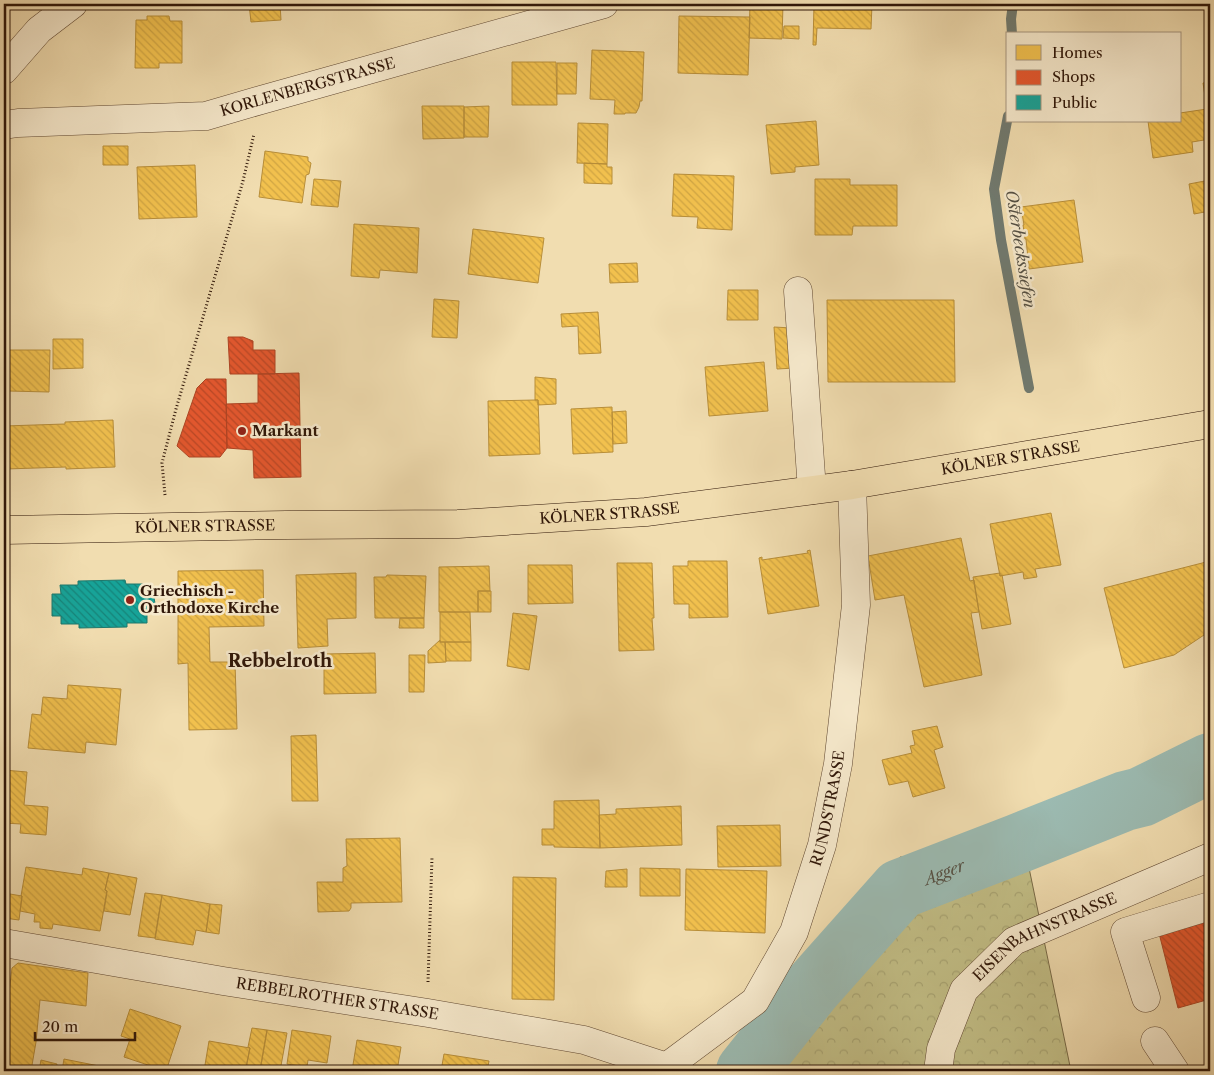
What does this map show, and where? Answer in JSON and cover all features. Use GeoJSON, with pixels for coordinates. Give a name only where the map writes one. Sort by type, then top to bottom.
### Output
{"type":"FeatureCollection","features":[{"type":"Feature","properties":{"kind":"main road","name":"KÖLNER STRASSE"},"geometry":{"type":"LineString","coordinates":[[4,530],[458,524],[646,512],[852,485],[1210,424]]}},
{"type":"Feature","properties":{"kind":"street"},"geometry":{"type":"LineString","coordinates":[[4,70],[39,30],[73,4]]}},
{"type":"Feature","properties":{"kind":"street","name":"KORLENBERGSTRASSE"},"geometry":{"type":"LineString","coordinates":[[4,125],[206,116],[604,4]]}},
{"type":"Feature","properties":{"kind":"street"},"geometry":{"type":"LineString","coordinates":[[798,291],[812,490]]}},
{"type":"Feature","properties":{"kind":"street","name":"RUNDSTRASSE"},"geometry":{"type":"LineString","coordinates":[[664,1069],[755,1001],[797,924],[822,845],[838,764],[856,605],[852,485]]}},
{"type":"Feature","properties":{"kind":"street","name":"EISENBAHNSTRASSE"},"geometry":{"type":"LineString","coordinates":[[938,1071],[941,1048],[964,990],[1014,941],[1210,858]]}},
{"type":"Feature","properties":{"kind":"street"},"geometry":{"type":"LineString","coordinates":[[1146,998],[1125,932],[1210,906]]}},
{"type":"Feature","properties":{"kind":"street","name":"REBBELROTHER STRASSE"},"geometry":{"type":"LineString","coordinates":[[4,943],[584,1040],[664,1069]]}},
{"type":"Feature","properties":{"kind":"street"},"geometry":{"type":"LineString","coordinates":[[1155,1041],[1175,1071]]}},
{"type":"Feature","properties":{"kind":"path"},"geometry":{"type":"LineString","coordinates":[[168,528],[162,463],[176,408],[243,181],[261,100]]}},
{"type":"Feature","properties":{"kind":"path"},"geometry":{"type":"LineString","coordinates":[[428,1013],[432,857]]}},
{"type":"Feature","properties":{"kind":"green space"},"geometry":{"type":"Polygon","coordinates":[[[900,857],[1028,863],[1071,1071],[777,1071],[900,857]]]}},
{"type":"Feature","properties":{"kind":"building: Homes"},"geometry":{"type":"Polygon","coordinates":[[[249,4],[280,4],[281,20],[251,22],[249,4]]]}},
{"type":"Feature","properties":{"kind":"building: Homes"},"geometry":{"type":"Polygon","coordinates":[[[750,4],[783,4],[782,39],[749,38],[750,4]]]}},
{"type":"Feature","properties":{"kind":"building: Homes"},"geometry":{"type":"Polygon","coordinates":[[[814,4],[872,4],[871,29],[817,28],[816,45],[813,45],[814,4]]]}},
{"type":"Feature","properties":{"kind":"building: Homes"},"geometry":{"type":"Polygon","coordinates":[[[147,16],[169,16],[170,21],[182,21],[182,63],[159,63],[159,68],[135,68],[136,20],[147,20],[147,16]]]}},
{"type":"Feature","properties":{"kind":"building: Homes"},"geometry":{"type":"Polygon","coordinates":[[[679,16],[750,17],[748,75],[678,73],[679,16]]]}},
{"type":"Feature","properties":{"kind":"building: Homes"},"geometry":{"type":"Polygon","coordinates":[[[784,26],[799,26],[799,39],[783,38],[784,26]]]}},
{"type":"Feature","properties":{"kind":"building: Homes"},"geometry":{"type":"Polygon","coordinates":[[[592,50],[644,52],[642,101],[640,101],[636,113],[614,114],[615,100],[590,99],[592,50]]]}},
{"type":"Feature","properties":{"kind":"building: Homes"},"geometry":{"type":"Polygon","coordinates":[[[512,62],[556,62],[557,105],[512,105],[512,62]]]}},
{"type":"Feature","properties":{"kind":"building: Homes"},"geometry":{"type":"Polygon","coordinates":[[[557,63],[577,63],[576,94],[557,94],[557,63]]]}},
{"type":"Feature","properties":{"kind":"building: Homes"},"geometry":{"type":"Polygon","coordinates":[[[1210,82],[1210,102],[1206,103],[1203,83],[1210,82]]]}},
{"type":"Feature","properties":{"kind":"building: Homes"},"geometry":{"type":"Polygon","coordinates":[[[422,106],[464,106],[464,138],[423,139],[422,106]]]}},
{"type":"Feature","properties":{"kind":"building: Homes"},"geometry":{"type":"Polygon","coordinates":[[[489,106],[488,137],[464,137],[464,107],[489,106]]]}},
{"type":"Feature","properties":{"kind":"building: Homes"},"geometry":{"type":"Polygon","coordinates":[[[1207,109],[1210,139],[1192,142],[1193,152],[1153,158],[1148,122],[1182,122],[1182,113],[1207,109]]]}},
{"type":"Feature","properties":{"kind":"building: Homes"},"geometry":{"type":"Polygon","coordinates":[[[816,121],[819,165],[795,167],[795,172],[771,174],[766,125],[816,121]]]}},
{"type":"Feature","properties":{"kind":"building: Homes"},"geometry":{"type":"Polygon","coordinates":[[[578,123],[608,124],[607,164],[577,163],[578,123]]]}},
{"type":"Feature","properties":{"kind":"building: Homes"},"geometry":{"type":"Polygon","coordinates":[[[103,146],[128,146],[128,165],[103,165],[103,146]]]}},
{"type":"Feature","properties":{"kind":"building: Homes"},"geometry":{"type":"Polygon","coordinates":[[[265,151],[308,157],[308,161],[311,163],[309,174],[306,175],[302,203],[259,197],[265,151]]]}},
{"type":"Feature","properties":{"kind":"building: Homes"},"geometry":{"type":"Polygon","coordinates":[[[584,163],[607,164],[607,167],[612,167],[612,184],[584,183],[584,163]]]}},
{"type":"Feature","properties":{"kind":"building: Homes"},"geometry":{"type":"Polygon","coordinates":[[[195,165],[197,217],[139,219],[137,167],[195,165]]]}},
{"type":"Feature","properties":{"kind":"building: Homes"},"geometry":{"type":"Polygon","coordinates":[[[674,174],[734,176],[732,230],[697,228],[698,217],[672,216],[674,174]]]}},
{"type":"Feature","properties":{"kind":"building: Homes"},"geometry":{"type":"Polygon","coordinates":[[[314,179],[341,181],[338,207],[311,205],[314,179]]]}},
{"type":"Feature","properties":{"kind":"building: Homes"},"geometry":{"type":"Polygon","coordinates":[[[815,179],[850,179],[850,185],[897,185],[897,226],[853,226],[852,235],[815,235],[815,179]]]}},
{"type":"Feature","properties":{"kind":"building: Homes"},"geometry":{"type":"Polygon","coordinates":[[[1210,180],[1210,211],[1194,214],[1189,184],[1210,180]]]}},
{"type":"Feature","properties":{"kind":"building: Homes"},"geometry":{"type":"Polygon","coordinates":[[[1074,200],[1083,262],[1029,269],[1021,207],[1074,200]]]}},
{"type":"Feature","properties":{"kind":"building: Homes"},"geometry":{"type":"Polygon","coordinates":[[[354,224],[419,228],[417,273],[380,270],[379,278],[351,276],[354,224]]]}},
{"type":"Feature","properties":{"kind":"building: Homes"},"geometry":{"type":"Polygon","coordinates":[[[473,229],[544,238],[538,283],[468,274],[473,229]]]}},
{"type":"Feature","properties":{"kind":"building: Homes"},"geometry":{"type":"Polygon","coordinates":[[[637,263],[638,282],[610,283],[609,264],[637,263]]]}},
{"type":"Feature","properties":{"kind":"building: Homes"},"geometry":{"type":"Polygon","coordinates":[[[728,290],[758,290],[758,320],[727,320],[728,290]]]}},
{"type":"Feature","properties":{"kind":"building: Homes"},"geometry":{"type":"Polygon","coordinates":[[[434,299],[459,301],[457,338],[432,337],[434,299]]]}},
{"type":"Feature","properties":{"kind":"building: Homes"},"geometry":{"type":"Polygon","coordinates":[[[827,300],[954,300],[955,382],[828,382],[827,300]]]}},
{"type":"Feature","properties":{"kind":"building: Homes"},"geometry":{"type":"Polygon","coordinates":[[[598,312],[601,353],[579,354],[578,326],[562,327],[561,314],[598,312]]]}},
{"type":"Feature","properties":{"kind":"building: Homes"},"geometry":{"type":"Polygon","coordinates":[[[774,327],[792,328],[795,368],[777,369],[774,327]]]}},
{"type":"Feature","properties":{"kind":"building: Homes"},"geometry":{"type":"Polygon","coordinates":[[[53,339],[83,339],[83,368],[53,369],[53,339]]]}},
{"type":"Feature","properties":{"kind":"building: Homes"},"geometry":{"type":"Polygon","coordinates":[[[9,350],[50,350],[49,392],[8,391],[9,350]]]}},
{"type":"Feature","properties":{"kind":"building: Homes"},"geometry":{"type":"Polygon","coordinates":[[[764,362],[768,411],[709,416],[705,367],[764,362]]]}},
{"type":"Feature","properties":{"kind":"building: Homes"},"geometry":{"type":"Polygon","coordinates":[[[535,377],[556,379],[556,404],[538,405],[538,400],[535,400],[535,377]]]}},
{"type":"Feature","properties":{"kind":"building: Homes"},"geometry":{"type":"Polygon","coordinates":[[[538,400],[540,454],[489,456],[488,401],[538,400]]]}},
{"type":"Feature","properties":{"kind":"building: Homes"},"geometry":{"type":"Polygon","coordinates":[[[612,407],[613,452],[573,454],[571,409],[612,407]]]}},
{"type":"Feature","properties":{"kind":"building: Homes"},"geometry":{"type":"Polygon","coordinates":[[[626,411],[627,443],[613,444],[612,412],[626,411]]]}},
{"type":"Feature","properties":{"kind":"building: Homes"},"geometry":{"type":"Polygon","coordinates":[[[113,420],[115,467],[6,469],[4,426],[113,420]]]}},
{"type":"Feature","properties":{"kind":"building: Homes"},"geometry":{"type":"Polygon","coordinates":[[[1051,513],[1061,565],[1035,569],[1037,577],[1024,579],[1023,572],[1000,576],[990,524],[1051,513]]]}},
{"type":"Feature","properties":{"kind":"building: Homes"},"geometry":{"type":"Polygon","coordinates":[[[961,538],[970,581],[974,580],[979,612],[971,613],[982,675],[924,687],[904,595],[875,600],[868,556],[961,538]]]}},
{"type":"Feature","properties":{"kind":"building: Homes"},"geometry":{"type":"Polygon","coordinates":[[[810,550],[819,606],[768,614],[759,558],[762,557],[762,560],[808,553],[807,551],[810,550]]]}},
{"type":"Feature","properties":{"kind":"building: Homes"},"geometry":{"type":"Polygon","coordinates":[[[688,561],[727,561],[728,617],[689,618],[689,604],[674,604],[673,566],[688,566],[688,561]]]}},
{"type":"Feature","properties":{"kind":"building: Homes"},"geometry":{"type":"Polygon","coordinates":[[[1210,561],[1210,631],[1174,655],[1124,668],[1104,588],[1210,561]]]}},
{"type":"Feature","properties":{"kind":"building: Homes"},"geometry":{"type":"Polygon","coordinates":[[[617,563],[652,563],[654,650],[619,651],[617,563]]]}},
{"type":"Feature","properties":{"kind":"building: Homes"},"geometry":{"type":"Polygon","coordinates":[[[528,565],[572,565],[573,603],[528,604],[528,565]]]}},
{"type":"Feature","properties":{"kind":"building: Homes"},"geometry":{"type":"Polygon","coordinates":[[[489,566],[490,591],[478,591],[478,612],[439,612],[439,567],[489,566]]]}},
{"type":"Feature","properties":{"kind":"building: Homes"},"geometry":{"type":"Polygon","coordinates":[[[263,570],[264,626],[209,627],[210,662],[235,662],[237,729],[189,730],[188,663],[178,664],[178,571],[263,570]]]}},
{"type":"Feature","properties":{"kind":"building: Homes"},"geometry":{"type":"Polygon","coordinates":[[[356,573],[356,618],[327,619],[328,646],[298,648],[296,575],[356,573]]]}},
{"type":"Feature","properties":{"kind":"building: Homes"},"geometry":{"type":"Polygon","coordinates":[[[1000,573],[1000,576],[1002,575],[1011,624],[982,629],[973,577],[1000,573]]]}},
{"type":"Feature","properties":{"kind":"building: Homes"},"geometry":{"type":"Polygon","coordinates":[[[387,575],[426,576],[424,618],[375,618],[374,577],[386,577],[387,575]]]}},
{"type":"Feature","properties":{"kind":"building: Homes"},"geometry":{"type":"Polygon","coordinates":[[[478,591],[491,591],[491,612],[478,612],[478,591]]]}},
{"type":"Feature","properties":{"kind":"building: Homes"},"geometry":{"type":"Polygon","coordinates":[[[440,612],[470,612],[471,642],[440,642],[440,612]]]}},
{"type":"Feature","properties":{"kind":"building: Homes"},"geometry":{"type":"Polygon","coordinates":[[[513,613],[537,616],[529,670],[507,666],[513,613]]]}},
{"type":"Feature","properties":{"kind":"building: Homes"},"geometry":{"type":"Polygon","coordinates":[[[400,618],[424,618],[424,628],[399,628],[400,618]]]}},
{"type":"Feature","properties":{"kind":"building: Homes"},"geometry":{"type":"Polygon","coordinates":[[[440,640],[440,642],[445,642],[446,662],[428,663],[428,651],[440,640]]]}},
{"type":"Feature","properties":{"kind":"building: Homes"},"geometry":{"type":"Polygon","coordinates":[[[445,642],[471,642],[471,661],[446,661],[445,642]]]}},
{"type":"Feature","properties":{"kind":"building: Homes"},"geometry":{"type":"Polygon","coordinates":[[[375,653],[376,693],[324,694],[324,654],[375,653]]]}},
{"type":"Feature","properties":{"kind":"building: Homes"},"geometry":{"type":"Polygon","coordinates":[[[409,655],[425,655],[424,692],[409,692],[409,655]]]}},
{"type":"Feature","properties":{"kind":"building: Homes"},"geometry":{"type":"Polygon","coordinates":[[[68,685],[121,689],[116,745],[86,742],[85,753],[28,748],[32,714],[41,715],[43,697],[67,699],[68,685]]]}},
{"type":"Feature","properties":{"kind":"building: Homes"},"geometry":{"type":"Polygon","coordinates":[[[937,726],[943,747],[934,750],[945,788],[913,797],[908,781],[889,785],[882,760],[912,753],[910,746],[915,745],[912,731],[937,726]]]}},
{"type":"Feature","properties":{"kind":"building: Homes"},"geometry":{"type":"Polygon","coordinates":[[[316,735],[318,801],[292,801],[291,736],[316,735]]]}},
{"type":"Feature","properties":{"kind":"building: Homes"},"geometry":{"type":"Polygon","coordinates":[[[4,770],[27,772],[24,805],[48,807],[46,835],[20,833],[21,824],[4,823],[4,770]]]}},
{"type":"Feature","properties":{"kind":"building: Homes"},"geometry":{"type":"Polygon","coordinates":[[[599,800],[600,848],[542,845],[542,829],[554,829],[554,801],[599,800]]]}},
{"type":"Feature","properties":{"kind":"building: Homes"},"geometry":{"type":"Polygon","coordinates":[[[681,806],[682,845],[600,848],[599,815],[616,814],[616,809],[681,806]]]}},
{"type":"Feature","properties":{"kind":"building: Homes"},"geometry":{"type":"Polygon","coordinates":[[[780,825],[781,866],[718,867],[717,826],[780,825]]]}},
{"type":"Feature","properties":{"kind":"building: Homes"},"geometry":{"type":"Polygon","coordinates":[[[400,838],[402,902],[351,903],[349,911],[318,912],[317,882],[343,882],[343,868],[347,866],[346,839],[400,838]]]}},
{"type":"Feature","properties":{"kind":"building: Homes"},"geometry":{"type":"Polygon","coordinates":[[[26,867],[82,875],[83,868],[109,873],[100,931],[53,924],[52,929],[40,928],[40,922],[34,922],[35,914],[20,911],[26,867]]]}},
{"type":"Feature","properties":{"kind":"building: Homes"},"geometry":{"type":"Polygon","coordinates":[[[640,868],[680,869],[680,896],[640,896],[640,868]]]}},
{"type":"Feature","properties":{"kind":"building: Homes"},"geometry":{"type":"Polygon","coordinates":[[[627,869],[627,887],[605,887],[606,871],[627,869]]]}},
{"type":"Feature","properties":{"kind":"building: Homes"},"geometry":{"type":"Polygon","coordinates":[[[686,869],[767,871],[765,933],[685,930],[686,869]]]}},
{"type":"Feature","properties":{"kind":"building: Homes"},"geometry":{"type":"Polygon","coordinates":[[[109,873],[137,878],[130,915],[104,911],[107,891],[105,890],[109,873]]]}},
{"type":"Feature","properties":{"kind":"building: Homes"},"geometry":{"type":"Polygon","coordinates":[[[513,877],[556,878],[554,1000],[512,999],[513,877]]]}},
{"type":"Feature","properties":{"kind":"building: Homes"},"geometry":{"type":"Polygon","coordinates":[[[4,893],[22,896],[19,920],[4,918],[4,893]]]}},
{"type":"Feature","properties":{"kind":"building: Homes"},"geometry":{"type":"Polygon","coordinates":[[[145,893],[162,895],[155,938],[138,936],[145,893]]]}},
{"type":"Feature","properties":{"kind":"building: Homes"},"geometry":{"type":"Polygon","coordinates":[[[162,895],[210,904],[206,932],[196,930],[193,945],[155,939],[162,895]]]}},
{"type":"Feature","properties":{"kind":"building: Homes"},"geometry":{"type":"Polygon","coordinates":[[[210,904],[222,905],[219,934],[206,932],[210,904]]]}},
{"type":"Feature","properties":{"kind":"building: Homes"},"geometry":{"type":"Polygon","coordinates":[[[18,963],[88,973],[86,1006],[40,1000],[31,1071],[4,1071],[4,1034],[12,968],[18,963]]]}},
{"type":"Feature","properties":{"kind":"building: Homes"},"geometry":{"type":"Polygon","coordinates":[[[130,1009],[181,1026],[166,1071],[124,1057],[130,1039],[121,1036],[130,1009]]]}},
{"type":"Feature","properties":{"kind":"building: Homes"},"geometry":{"type":"Polygon","coordinates":[[[252,1028],[267,1030],[260,1071],[246,1069],[252,1028]]]}},
{"type":"Feature","properties":{"kind":"building: Homes"},"geometry":{"type":"Polygon","coordinates":[[[267,1030],[287,1033],[280,1071],[260,1071],[267,1030]]]}},
{"type":"Feature","properties":{"kind":"building: Homes"},"geometry":{"type":"Polygon","coordinates":[[[292,1030],[331,1036],[327,1063],[308,1060],[307,1067],[287,1064],[292,1030]]]}},
{"type":"Feature","properties":{"kind":"building: Homes"},"geometry":{"type":"Polygon","coordinates":[[[357,1040],[401,1047],[397,1071],[352,1071],[357,1040]]]}},
{"type":"Feature","properties":{"kind":"building: Homes"},"geometry":{"type":"Polygon","coordinates":[[[209,1041],[250,1048],[245,1071],[204,1071],[209,1041]]]}},
{"type":"Feature","properties":{"kind":"building: Homes"},"geometry":{"type":"Polygon","coordinates":[[[444,1054],[489,1061],[487,1071],[441,1071],[444,1054]]]}},
{"type":"Feature","properties":{"kind":"building: Homes"},"geometry":{"type":"Polygon","coordinates":[[[64,1059],[99,1066],[98,1071],[62,1071],[64,1059]]]}},
{"type":"Feature","properties":{"kind":"building: Homes"},"geometry":{"type":"Polygon","coordinates":[[[41,1060],[57,1064],[56,1071],[39,1071],[41,1060]]]}},
{"type":"Feature","properties":{"kind":"building: Shops"},"geometry":{"type":"Polygon","coordinates":[[[228,337],[243,337],[253,341],[253,350],[275,350],[275,374],[230,374],[228,337]]]}},
{"type":"Feature","properties":{"kind":"building: Shops"},"geometry":{"type":"Polygon","coordinates":[[[299,373],[301,477],[254,478],[253,450],[227,448],[226,404],[258,403],[258,374],[299,373]]]}},
{"type":"Feature","properties":{"kind":"building: Shops"},"geometry":{"type":"Polygon","coordinates":[[[206,379],[226,379],[227,448],[220,457],[189,457],[177,446],[197,388],[206,379]]]}},
{"type":"Feature","properties":{"kind":"building: Shops"},"geometry":{"type":"Polygon","coordinates":[[[1210,920],[1210,999],[1178,1008],[1159,933],[1210,920]]]}},
{"type":"Feature","properties":{"kind":"building: Public"},"geometry":{"type":"Polygon","coordinates":[[[125,580],[126,584],[146,584],[147,594],[154,598],[154,608],[147,612],[147,623],[127,623],[127,627],[79,628],[79,624],[61,624],[61,616],[52,616],[52,594],[61,594],[60,585],[78,585],[78,581],[125,580]]]}},
{"type":"Feature","properties":{"kind":"waterway","name":"Osterbeckssiefen"},"geometry":{"type":"LineString","coordinates":[[1012,32],[1013,4]]}},
{"type":"Feature","properties":{"kind":"waterway","name":"Osterbeckssiefen"},"geometry":{"type":"LineString","coordinates":[[1007,122],[994,189],[1001,240],[1029,388]]}},
{"type":"Feature","properties":{"kind":"waterway","name":"Agger"},"geometry":{"type":"LineString","coordinates":[[746,1071],[812,988],[900,889],[1125,801],[1141,797],[1210,763]]}},
{"type":"Feature","properties":{"kind":"place","name":"Markant"},"geometry":{"type":"Point","coordinates":[242,431]}},
{"type":"Feature","properties":{"kind":"place","name":"Griechisch - Orthodoxe Kirche"},"geometry":{"type":"Point","coordinates":[130,600]}},
{"type":"Feature","properties":{"kind":"district","name":"Rebbelroth"},"geometry":{"type":"Point","coordinates":[280,661]}}]}
